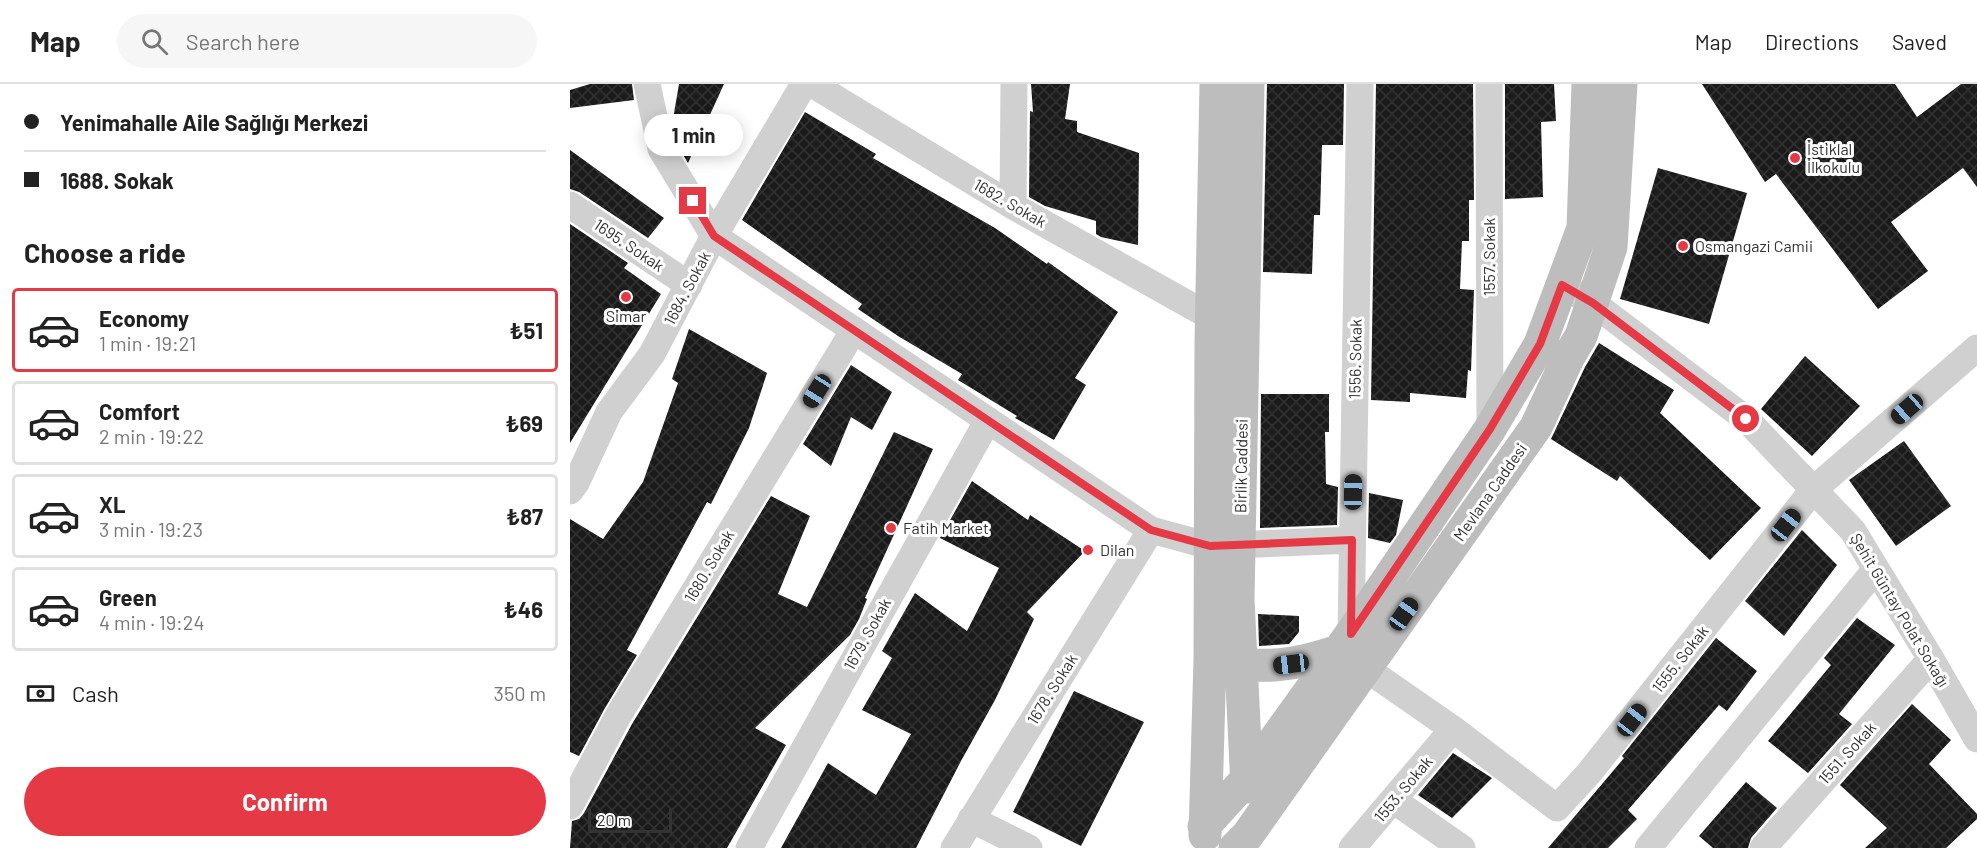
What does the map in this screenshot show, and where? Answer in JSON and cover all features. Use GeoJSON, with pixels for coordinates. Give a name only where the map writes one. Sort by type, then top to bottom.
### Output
{"type":"FeatureCollection","features":[{"type":"Feature","properties":{"kind":"main road","name":"Birlik Caddesi"},"geometry":{"type":"LineString","coordinates":[[1216,84],[1211,316],[1225,546],[1238,599],[1246,780],[1244,844]]}},
{"type":"Feature","properties":{"kind":"main road","name":"Birlik Caddesi"},"geometry":{"type":"LineString","coordinates":[[1205,837],[1210,659],[1225,546],[1248,84]]}},
{"type":"Feature","properties":{"kind":"main road"},"geometry":{"type":"LineString","coordinates":[[1205,837],[1344,643],[1490,429],[1540,344],[1583,228],[1588,84]]}},
{"type":"Feature","properties":{"kind":"main road","name":"Mevlana Caddesi"},"geometry":{"type":"LineString","coordinates":[[1244,844],[1365,668],[1536,427],[1568,358],[1581,336],[1611,247],[1621,84]]}},
{"type":"Feature","properties":{"kind":"main road"},"geometry":{"type":"LineString","coordinates":[[1210,659],[1241,665],[1274,666],[1308,662],[1344,643]]}},
{"type":"Feature","properties":{"kind":"street"},"geometry":{"type":"LineString","coordinates":[[647,84],[661,149],[714,236],[1151,530],[1225,546],[1352,540]]}},
{"type":"Feature","properties":{"kind":"street","name":"1684. Sokak"},"geometry":{"type":"LineString","coordinates":[[570,491],[576,483],[609,412],[652,354],[714,236],[804,84]]}},
{"type":"Feature","properties":{"kind":"street","name":"1682. Sokak"},"geometry":{"type":"LineString","coordinates":[[812,84],[1013,206],[1211,316]]}},
{"type":"Feature","properties":{"kind":"street"},"geometry":{"type":"LineString","coordinates":[[1013,206],[1014,84]]}},
{"type":"Feature","properties":{"kind":"street","name":"1556. Sokak"},"geometry":{"type":"LineString","coordinates":[[1344,643],[1352,540],[1360,84]]}},
{"type":"Feature","properties":{"kind":"street","name":"1557. Sokak"},"geometry":{"type":"LineString","coordinates":[[1489,84],[1490,429]]}},
{"type":"Feature","properties":{"kind":"street","name":"1695. Sokak"},"geometry":{"type":"LineString","coordinates":[[570,205],[689,285]]}},
{"type":"Feature","properties":{"kind":"street","name":"Şehit Güntay Polat Sokağı"},"geometry":{"type":"LineString","coordinates":[[1562,285],[1593,303],[1746,419],[1853,531],[1977,740]]}},
{"type":"Feature","properties":{"kind":"street","name":"1680. Sokak"},"geometry":{"type":"LineString","coordinates":[[570,806],[618,716],[854,330]]}},
{"type":"Feature","properties":{"kind":"street"},"geometry":{"type":"LineString","coordinates":[[1813,490],[1977,348]]}},
{"type":"Feature","properties":{"kind":"street","name":"1679. Sokak"},"geometry":{"type":"LineString","coordinates":[[749,848],[988,420]]}},
{"type":"Feature","properties":{"kind":"street","name":"1555. Sokak"},"geometry":{"type":"LineString","coordinates":[[1365,668],[1453,729],[1557,808],[1589,774],[1813,490]]}},
{"type":"Feature","properties":{"kind":"street","name":"1678. Sokak"},"geometry":{"type":"LineString","coordinates":[[954,848],[1151,530]]}},
{"type":"Feature","properties":{"kind":"street"},"geometry":{"type":"LineString","coordinates":[[1648,848],[1876,569]]}},
{"type":"Feature","properties":{"kind":"street","name":"1551. Sokak"},"geometry":{"type":"LineString","coordinates":[[1762,848],[1931,659]]}},
{"type":"Feature","properties":{"kind":"street","name":"1553. Sokak"},"geometry":{"type":"LineString","coordinates":[[1352,848],[1453,729]]}},
{"type":"Feature","properties":{"kind":"street"},"geometry":{"type":"LineString","coordinates":[[1393,800],[1462,848]]}},
{"type":"Feature","properties":{"kind":"street"},"geometry":{"type":"LineString","coordinates":[[971,819],[1029,848]]}},
{"type":"Feature","properties":{"kind":"building"},"geometry":{"type":"Polygon","coordinates":[[[590,84],[632,84],[634,100],[570,108],[570,90],[590,84]]]}},
{"type":"Feature","properties":{"kind":"building"},"geometry":{"type":"Polygon","coordinates":[[[679,84],[724,84],[688,163],[676,143],[672,125],[679,84]]]}},
{"type":"Feature","properties":{"kind":"building"},"geometry":{"type":"Polygon","coordinates":[[[1031,84],[1070,84],[1065,119],[1077,121],[1077,132],[1139,153],[1138,245],[1101,237],[1096,234],[1096,221],[1045,206],[1029,197],[1030,111],[1033,112],[1031,84]]]}},
{"type":"Feature","properties":{"kind":"building"},"geometry":{"type":"Polygon","coordinates":[[[1267,84],[1344,84],[1343,145],[1322,145],[1320,215],[1314,215],[1312,274],[1263,272],[1267,84]]]}},
{"type":"Feature","properties":{"kind":"building"},"geometry":{"type":"Polygon","coordinates":[[[1376,84],[1473,84],[1474,200],[1469,200],[1469,241],[1462,241],[1460,289],[1474,290],[1471,371],[1468,370],[1466,398],[1410,393],[1410,402],[1371,400],[1376,84]]]}},
{"type":"Feature","properties":{"kind":"building"},"geometry":{"type":"Polygon","coordinates":[[[1505,84],[1554,84],[1556,121],[1541,122],[1543,197],[1505,199],[1505,84]]]}},
{"type":"Feature","properties":{"kind":"building"},"geometry":{"type":"Polygon","coordinates":[[[1702,84],[1895,84],[1917,117],[1961,84],[1977,84],[1977,187],[1963,168],[1891,222],[1928,271],[1878,309],[1776,174],[1765,182],[1702,84]]]}},
{"type":"Feature","properties":{"kind":"building"},"geometry":{"type":"Polygon","coordinates":[[[805,112],[876,154],[873,158],[995,228],[1047,264],[1048,262],[1118,312],[1075,378],[1086,385],[1054,440],[1015,418],[1017,416],[958,380],[962,374],[858,309],[862,304],[742,220],[805,112]]]}},
{"type":"Feature","properties":{"kind":"building"},"geometry":{"type":"Polygon","coordinates":[[[570,150],[664,218],[648,238],[579,192],[570,189],[570,150]]]}},
{"type":"Feature","properties":{"kind":"building","name":"Osmangazi Camii"},"geometry":{"type":"Polygon","coordinates":[[[1658,168],[1747,193],[1709,324],[1620,299],[1658,168]]]}},
{"type":"Feature","properties":{"kind":"building"},"geometry":{"type":"Polygon","coordinates":[[[570,224],[628,263],[624,268],[661,294],[570,443],[570,224]]]}},
{"type":"Feature","properties":{"kind":"building"},"geometry":{"type":"Polygon","coordinates":[[[689,329],[767,373],[749,428],[711,504],[707,502],[627,650],[637,655],[579,756],[570,752],[570,519],[603,539],[643,482],[678,383],[672,379],[689,329]]]}},
{"type":"Feature","properties":{"kind":"building"},"geometry":{"type":"Polygon","coordinates":[[[1599,343],[1674,390],[1660,413],[1761,508],[1710,560],[1620,476],[1617,481],[1551,439],[1599,343]]]}},
{"type":"Feature","properties":{"kind":"building"},"geometry":{"type":"Polygon","coordinates":[[[1805,356],[1860,406],[1812,456],[1761,409],[1805,356]]]}},
{"type":"Feature","properties":{"kind":"building"},"geometry":{"type":"Polygon","coordinates":[[[851,365],[892,392],[872,430],[851,417],[831,466],[803,444],[851,365]]]}},
{"type":"Feature","properties":{"kind":"building"},"geometry":{"type":"Polygon","coordinates":[[[1261,394],[1329,394],[1329,432],[1325,432],[1326,484],[1338,487],[1337,525],[1260,528],[1261,394]]]}},
{"type":"Feature","properties":{"kind":"building"},"geometry":{"type":"Polygon","coordinates":[[[894,432],[933,449],[850,635],[755,728],[786,745],[727,848],[570,848],[572,821],[579,819],[584,813],[632,724],[771,496],[810,516],[778,594],[807,607],[894,432]]]}},
{"type":"Feature","properties":{"kind":"building"},"geometry":{"type":"Polygon","coordinates":[[[1904,441],[1951,506],[1896,546],[1849,480],[1904,441]]]}},
{"type":"Feature","properties":{"kind":"building"},"geometry":{"type":"Polygon","coordinates":[[[972,481],[1028,520],[1030,515],[1085,551],[1027,612],[1034,619],[995,700],[916,848],[781,848],[828,763],[876,795],[911,734],[862,710],[892,658],[882,651],[915,593],[967,631],[999,568],[940,538],[972,481]]]}},
{"type":"Feature","properties":{"kind":"building"},"geometry":{"type":"Polygon","coordinates":[[[1369,493],[1403,500],[1396,535],[1390,543],[1368,538],[1369,493]]]}},
{"type":"Feature","properties":{"kind":"building"},"geometry":{"type":"Polygon","coordinates":[[[1802,530],[1837,565],[1784,636],[1745,601],[1802,530]]]}},
{"type":"Feature","properties":{"kind":"building"},"geometry":{"type":"Polygon","coordinates":[[[1258,614],[1299,616],[1299,632],[1289,644],[1259,646],[1258,614]]]}},
{"type":"Feature","properties":{"kind":"building"},"geometry":{"type":"Polygon","coordinates":[[[1857,618],[1895,645],[1839,714],[1852,724],[1808,773],[1768,741],[1831,665],[1824,658],[1857,618]]]}},
{"type":"Feature","properties":{"kind":"building"},"geometry":{"type":"Polygon","coordinates":[[[1716,638],[1757,671],[1727,711],[1719,705],[1628,810],[1637,819],[1608,848],[1548,848],[1624,758],[1622,756],[1716,638]]]}},
{"type":"Feature","properties":{"kind":"building"},"geometry":{"type":"Polygon","coordinates":[[[1074,691],[1144,722],[1081,846],[1013,812],[1074,691]]]}},
{"type":"Feature","properties":{"kind":"building"},"geometry":{"type":"Polygon","coordinates":[[[1912,704],[1951,740],[1929,764],[1977,814],[1977,819],[1946,848],[1865,848],[1887,828],[1840,785],[1912,704]]]}},
{"type":"Feature","properties":{"kind":"building"},"geometry":{"type":"Polygon","coordinates":[[[1453,753],[1492,778],[1452,818],[1418,795],[1453,753]]]}},
{"type":"Feature","properties":{"kind":"building"},"geometry":{"type":"Polygon","coordinates":[[[1746,782],[1777,808],[1751,838],[1748,848],[1713,848],[1699,836],[1746,782]]]}},
{"type":"Feature","properties":{"kind":"place","name":"İstiklal İlkokulu"},"geometry":{"type":"Point","coordinates":[1795,158]}},
{"type":"Feature","properties":{"kind":"place","name":"Osmangazi Camii"},"geometry":{"type":"Point","coordinates":[1683,246]}},
{"type":"Feature","properties":{"kind":"place","name":"Simar"},"geometry":{"type":"Point","coordinates":[626,297]}},
{"type":"Feature","properties":{"kind":"place","name":"Fatih Market"},"geometry":{"type":"Point","coordinates":[891,528]}},
{"type":"Feature","properties":{"kind":"place","name":"Dilan"},"geometry":{"type":"Point","coordinates":[1088,550]}},
{"type":"Feature","properties":{"kind":"route"},"geometry":{"type":"LineString","coordinates":[[693,201],[714,236],[1151,530],[1210,546],[1352,540],[1351,634],[1490,429],[1540,344],[1562,285],[1593,303],[1746,419]]}}]}
